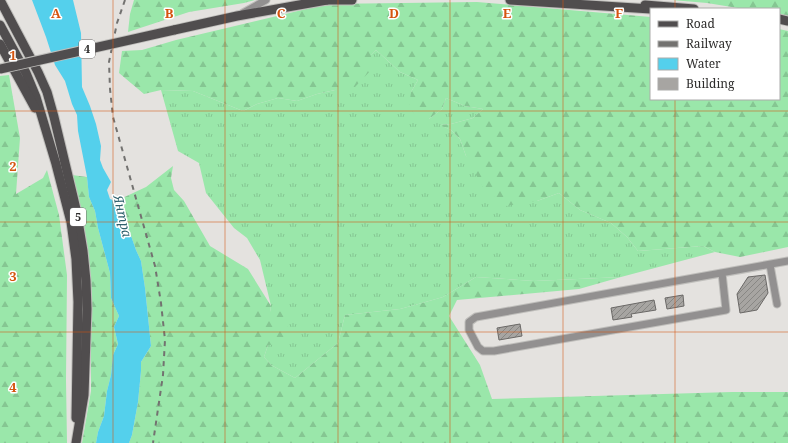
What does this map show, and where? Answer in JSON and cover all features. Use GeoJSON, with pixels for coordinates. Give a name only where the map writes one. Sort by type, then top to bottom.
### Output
{"type":"FeatureCollection","features":[{"type":"Feature","properties":{"kind":"main road","name":"4"},"geometry":{"type":"LineString","coordinates":[[0,69],[237,16],[327,0],[352,0]]}},
{"type":"Feature","properties":{"kind":"main road"},"geometry":{"type":"LineString","coordinates":[[510,0],[650,9]]}},
{"type":"Feature","properties":{"kind":"main road"},"geometry":{"type":"LineString","coordinates":[[571,0],[680,8]]}},
{"type":"Feature","properties":{"kind":"main road","name":"5"},"geometry":{"type":"LineString","coordinates":[[1,2],[38,72],[46,92],[64,156],[79,223],[85,266],[87,309],[84,395],[76,443]]}},
{"type":"Feature","properties":{"kind":"main road","name":"5"},"geometry":{"type":"LineString","coordinates":[[0,25],[26,74],[36,97],[46,128],[71,222],[76,259],[78,302],[75,393],[76,443]]}},
{"type":"Feature","properties":{"kind":"main road"},"geometry":{"type":"LineString","coordinates":[[0,44],[46,128]]}},
{"type":"Feature","properties":{"kind":"street"},"geometry":{"type":"LineString","coordinates":[[237,16],[266,0]]}},
{"type":"Feature","properties":{"kind":"street"},"geometry":{"type":"LineString","coordinates":[[722,273],[726,310],[494,351],[483,351],[478,347],[468,330],[468,322],[476,317],[788,261]]}},
{"type":"Feature","properties":{"kind":"street"},"geometry":{"type":"LineString","coordinates":[[770,265],[777,304]]}},
{"type":"Feature","properties":{"kind":"green space"},"geometry":{"type":"Polygon","coordinates":[[[134,0],[255,0],[189,12],[128,32],[130,14],[134,0]]]}},
{"type":"Feature","properties":{"kind":"green space"},"geometry":{"type":"Polygon","coordinates":[[[672,0],[788,0],[788,17],[780,15],[780,8],[738,8],[707,3],[672,0]]]}},
{"type":"Feature","properties":{"kind":"green space"},"geometry":{"type":"Polygon","coordinates":[[[477,2],[650,17],[650,100],[780,100],[780,29],[788,31],[788,247],[740,257],[715,252],[703,246],[638,251],[627,237],[611,223],[580,210],[559,193],[537,201],[506,206],[483,188],[466,156],[460,139],[451,130],[439,125],[451,124],[473,118],[483,109],[465,106],[446,98],[442,109],[429,119],[419,120],[409,107],[411,92],[418,80],[400,72],[376,50],[371,55],[374,67],[355,87],[317,94],[297,101],[278,98],[257,104],[243,111],[193,91],[161,90],[144,94],[119,73],[122,51],[142,50],[176,40],[327,4],[477,2]]]}},
{"type":"Feature","properties":{"kind":"green space"},"geometry":{"type":"Polygon","coordinates":[[[376,50],[400,72],[418,80],[411,92],[429,119],[442,109],[446,98],[465,106],[483,109],[473,118],[451,124],[440,125],[451,130],[460,139],[466,156],[537,201],[559,193],[580,210],[611,223],[627,237],[638,251],[703,246],[715,252],[621,277],[534,281],[476,277],[443,297],[400,309],[345,315],[338,343],[295,378],[271,365],[264,357],[268,345],[271,306],[260,260],[247,238],[234,228],[206,193],[199,163],[178,151],[161,90],[193,91],[243,111],[257,104],[278,98],[297,101],[335,90],[376,50]]]}},
{"type":"Feature","properties":{"kind":"green space"},"geometry":{"type":"Polygon","coordinates":[[[9,75],[20,138],[16,194],[43,178],[47,170],[59,215],[67,275],[67,443],[0,443],[0,76],[9,75]]]}},
{"type":"Feature","properties":{"kind":"green space"},"geometry":{"type":"Polygon","coordinates":[[[173,166],[171,178],[174,190],[184,201],[210,246],[248,269],[271,306],[270,312],[287,312],[288,344],[268,345],[264,357],[271,365],[295,378],[338,343],[345,315],[400,309],[443,297],[476,277],[534,281],[621,277],[579,289],[457,300],[449,316],[480,365],[492,399],[732,392],[788,392],[788,443],[129,443],[132,435],[138,402],[141,362],[151,346],[141,261],[116,201],[146,187],[173,166]]]}},
{"type":"Feature","properties":{"kind":"green space"},"geometry":{"type":"Polygon","coordinates":[[[72,175],[87,177],[89,197],[95,211],[110,273],[111,298],[119,316],[114,327],[118,344],[113,355],[104,416],[98,432],[96,443],[82,443],[91,391],[91,310],[87,247],[79,202],[72,175]]]}},
{"type":"Feature","properties":{"kind":"water"},"geometry":{"type":"Polygon","coordinates":[[[32,0],[73,0],[81,33],[82,87],[96,124],[101,146],[100,160],[111,182],[107,190],[110,199],[116,201],[141,261],[151,346],[141,362],[138,402],[132,435],[129,443],[96,443],[98,432],[104,416],[113,355],[118,344],[114,327],[119,316],[111,298],[110,273],[95,211],[89,197],[87,177],[78,131],[77,115],[65,81],[55,65],[32,0]]]}},
{"type":"Feature","properties":{"kind":"building"},"geometry":{"type":"Polygon","coordinates":[[[765,275],[768,293],[757,310],[740,313],[737,294],[748,277],[765,275]]]}},
{"type":"Feature","properties":{"kind":"building"},"geometry":{"type":"Polygon","coordinates":[[[683,295],[684,306],[667,309],[665,298],[683,295]]]}},
{"type":"Feature","properties":{"kind":"building"},"geometry":{"type":"Polygon","coordinates":[[[654,300],[656,310],[631,314],[632,317],[613,320],[611,308],[654,300]]]}},
{"type":"Feature","properties":{"kind":"building"},"geometry":{"type":"Polygon","coordinates":[[[520,324],[522,336],[499,340],[497,328],[520,324]]]}},
{"type":"Feature","properties":{"kind":"railway"},"geometry":{"type":"LineString","coordinates":[[125,0],[117,23],[109,62],[110,89],[113,117],[155,266],[161,303],[165,340],[163,375],[153,443]]}},
{"type":"Feature","properties":{"kind":"water label","name":"Янтра"},"geometry":{"type":"Point","coordinates":[123,216]}}]}
